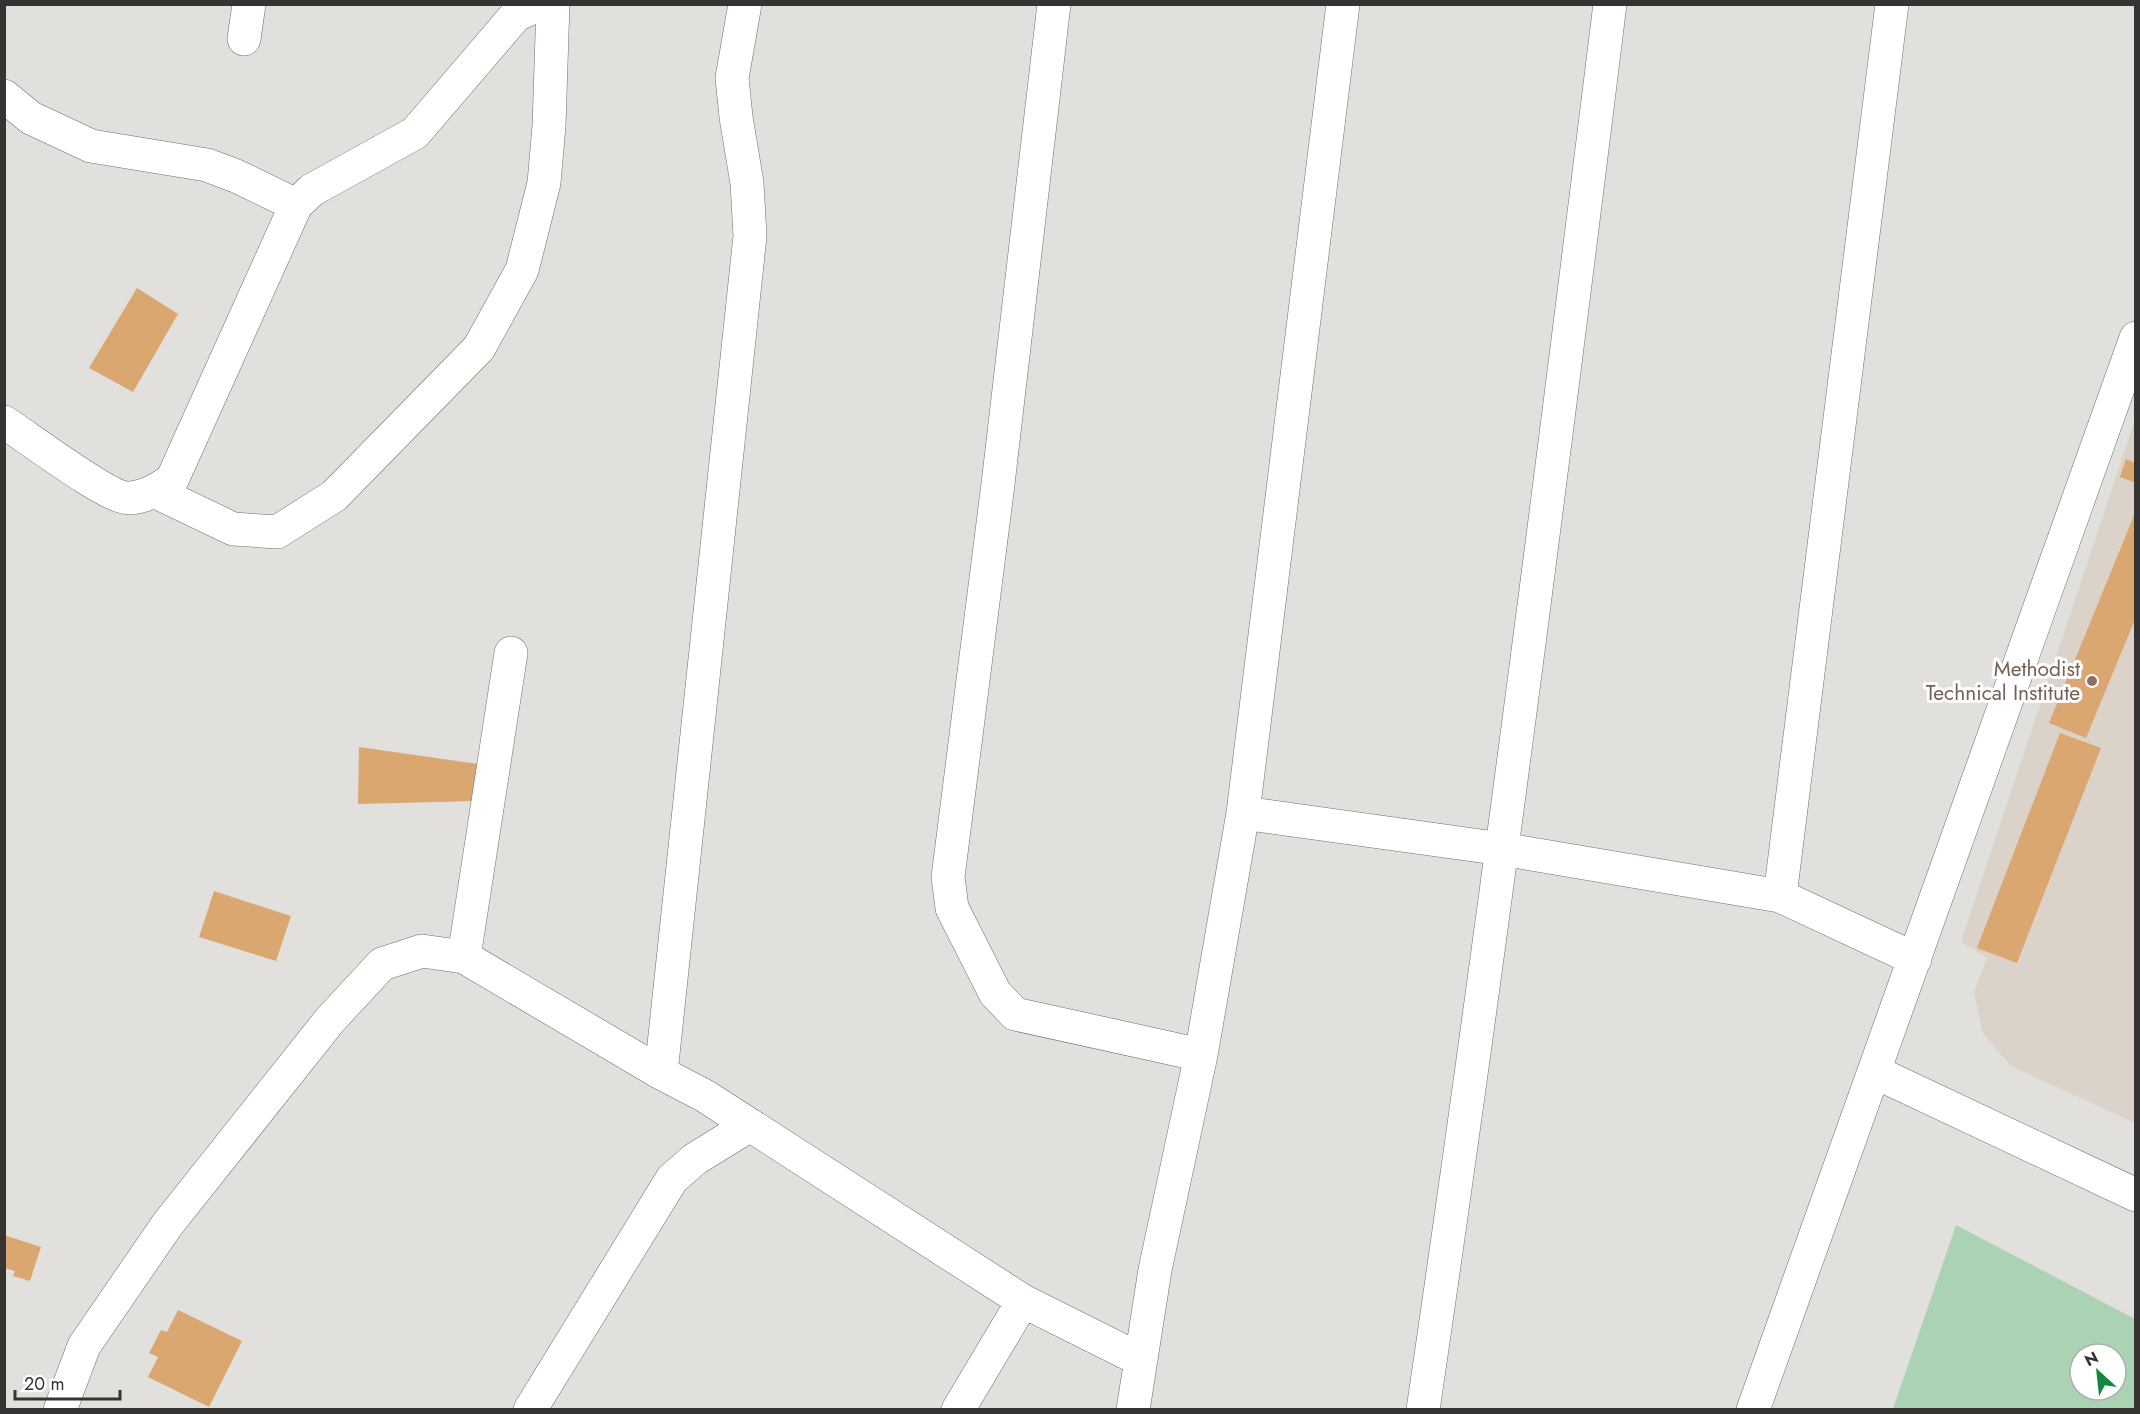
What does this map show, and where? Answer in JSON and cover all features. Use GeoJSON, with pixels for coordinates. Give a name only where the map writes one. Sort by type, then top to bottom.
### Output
{"type":"FeatureCollection","features":[{"type":"Feature","properties":{"kind":"street"},"geometry":{"type":"LineString","coordinates":[[244,39],[249,4]]}},
{"type":"Feature","properties":{"kind":"street"},"geometry":{"type":"LineString","coordinates":[[4,422],[108,491],[129,499],[154,491],[172,480],[184,458],[296,205],[312,190],[416,133],[516,15],[540,4]]}},
{"type":"Feature","properties":{"kind":"street"},"geometry":{"type":"LineString","coordinates":[[154,491],[233,529],[277,532],[334,496],[479,348],[522,270],[544,183],[549,126],[553,4]]}},
{"type":"Feature","properties":{"kind":"street"},"geometry":{"type":"LineString","coordinates":[[661,1073],[750,236],[747,183],[732,78],[745,4]]}},
{"type":"Feature","properties":{"kind":"street"},"geometry":{"type":"LineString","coordinates":[[1054,4],[998,484],[948,877],[952,908],[995,993],[1015,1014],[1201,1055]]}},
{"type":"Feature","properties":{"kind":"street"},"geometry":{"type":"LineString","coordinates":[[1133,1410],[1155,1270],[1201,1055],[1243,813],[1343,4]]}},
{"type":"Feature","properties":{"kind":"street"},"geometry":{"type":"LineString","coordinates":[[1423,1410],[1502,849],[1610,4]]}},
{"type":"Feature","properties":{"kind":"street"},"geometry":{"type":"LineString","coordinates":[[1780,896],[1892,4]]}},
{"type":"Feature","properties":{"kind":"street"},"geometry":{"type":"LineString","coordinates":[[4,96],[31,118],[91,146],[207,165],[236,176],[296,205]]}},
{"type":"Feature","properties":{"kind":"street"},"geometry":{"type":"LineString","coordinates":[[1753,1410],[2136,338]]}},
{"type":"Feature","properties":{"kind":"street"},"geometry":{"type":"LineString","coordinates":[[464,957],[511,653]]}},
{"type":"Feature","properties":{"kind":"street"},"geometry":{"type":"LineString","coordinates":[[1243,813],[1502,849],[1780,896],[1915,959]]}},
{"type":"Feature","properties":{"kind":"street"},"geometry":{"type":"LineString","coordinates":[[60,1410],[84,1346],[166,1225],[330,1020],[382,964],[422,951],[464,957],[661,1073],[705,1096],[1023,1301],[1141,1360]]}},
{"type":"Feature","properties":{"kind":"street"},"geometry":{"type":"LineString","coordinates":[[1875,1072],[2136,1195]]}},
{"type":"Feature","properties":{"kind":"street"},"geometry":{"type":"LineString","coordinates":[[530,1410],[672,1179],[695,1159],[750,1125]]}},
{"type":"Feature","properties":{"kind":"street"},"geometry":{"type":"LineString","coordinates":[[958,1410],[1023,1301]]}},
{"type":"Feature","properties":{"kind":"shaded area","name":"Methodist Technical Institute"},"geometry":{"type":"Polygon","coordinates":[[[2135,420],[2135,1123],[2011,1066],[1982,1032],[1974,992],[1987,958],[1961,942],[2135,420]]]}},
{"type":"Feature","properties":{"kind":"green space"},"geometry":{"type":"Polygon","coordinates":[[[1956,1225],[2135,1319],[2135,1409],[1893,1409],[1956,1225]]]}},
{"type":"Feature","properties":{"kind":"building"},"geometry":{"type":"Polygon","coordinates":[[[137,288],[178,314],[133,392],[89,368],[137,288]]]}},
{"type":"Feature","properties":{"kind":"building"},"geometry":{"type":"Polygon","coordinates":[[[2126,459],[2136,463],[2136,483],[2120,477],[2126,459]]]}},
{"type":"Feature","properties":{"kind":"building"},"geometry":{"type":"Polygon","coordinates":[[[2135,513],[2136,617],[2086,738],[2049,723],[2135,513]]]}},
{"type":"Feature","properties":{"kind":"building"},"geometry":{"type":"Polygon","coordinates":[[[2060,733],[2101,748],[2017,963],[1977,948],[2060,733]]]}},
{"type":"Feature","properties":{"kind":"building"},"geometry":{"type":"Polygon","coordinates":[[[359,747],[485,765],[476,801],[358,804],[359,747]]]}},
{"type":"Feature","properties":{"kind":"building"},"geometry":{"type":"Polygon","coordinates":[[[214,891],[291,916],[276,961],[199,937],[214,891]]]}},
{"type":"Feature","properties":{"kind":"building"},"geometry":{"type":"Polygon","coordinates":[[[4,1235],[41,1247],[30,1281],[13,1276],[15,1271],[4,1268],[4,1235]]]}},
{"type":"Feature","properties":{"kind":"building"},"geometry":{"type":"Polygon","coordinates":[[[178,1310],[242,1341],[209,1407],[148,1377],[158,1357],[149,1353],[161,1330],[167,1332],[178,1310]]]}},
{"type":"Feature","properties":{"kind":"place","name":"Methodist Technical Institute"},"geometry":{"type":"Point","coordinates":[2092,681]}}]}
